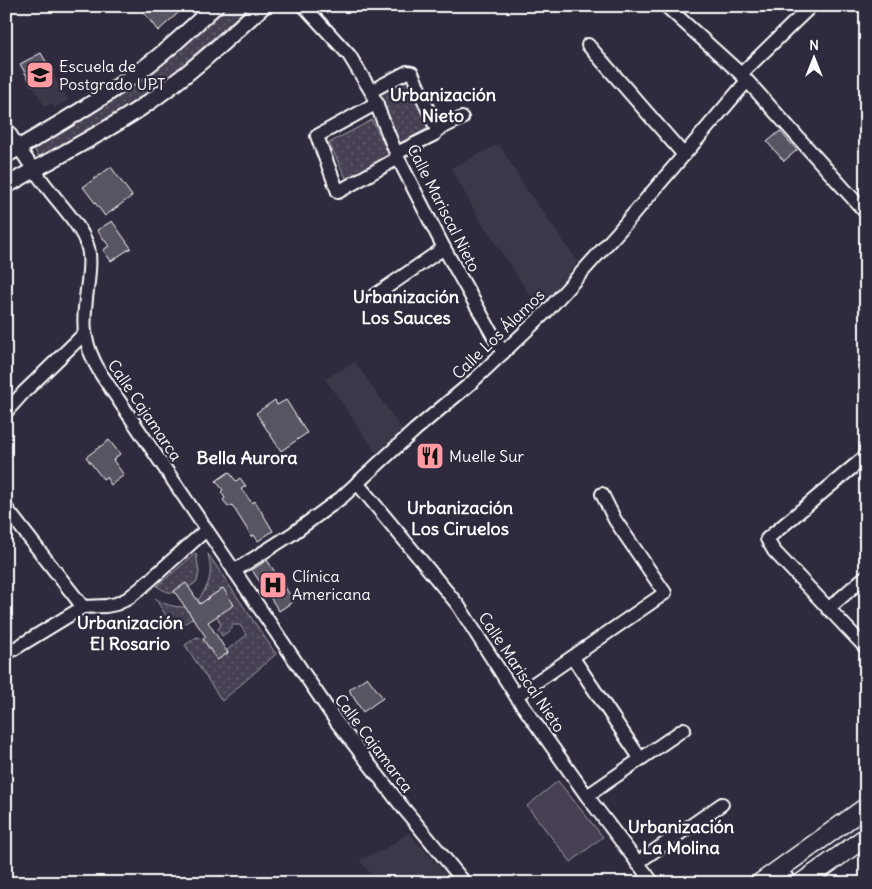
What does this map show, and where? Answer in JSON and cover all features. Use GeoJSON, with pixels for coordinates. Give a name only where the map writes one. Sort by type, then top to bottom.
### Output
{"type":"FeatureCollection","features":[{"type":"Feature","properties":{"kind":"highway"},"geometry":{"type":"LineString","coordinates":[[760,883],[866,807]]}},
{"type":"Feature","properties":{"kind":"highway"},"geometry":{"type":"LineString","coordinates":[[801,883],[866,836]]}},
{"type":"Feature","properties":{"kind":"main road"},"geometry":{"type":"LineString","coordinates":[[12,151],[131,78],[178,40],[215,6]]}},
{"type":"Feature","properties":{"kind":"main road"},"geometry":{"type":"LineString","coordinates":[[6,186],[113,125],[164,92],[261,7]]}},
{"type":"Feature","properties":{"kind":"street","name":"Calle Mariscal Nieto"},"geometry":{"type":"LineString","coordinates":[[304,6],[349,54],[374,97],[398,156],[444,248],[503,353]]}},
{"type":"Feature","properties":{"kind":"street","name":"Calle Los Álamos"},"geometry":{"type":"LineString","coordinates":[[234,571],[304,526],[341,498],[503,353],[547,311],[614,237],[684,155],[744,78],[811,6]]}},
{"type":"Feature","properties":{"kind":"street"},"geometry":{"type":"LineString","coordinates":[[669,7],[744,78],[866,213]]}},
{"type":"Feature","properties":{"kind":"street"},"geometry":{"type":"LineString","coordinates":[[588,45],[684,155]]}},
{"type":"Feature","properties":{"kind":"street"},"geometry":{"type":"LineString","coordinates":[[437,130],[412,73],[407,72],[317,136],[338,192],[435,134],[437,130],[462,118]]}},
{"type":"Feature","properties":{"kind":"street","name":"Calle Cajamarca"},"geometry":{"type":"LineString","coordinates":[[6,128],[12,151],[34,170],[78,228],[88,248],[90,259],[84,334],[87,349],[101,374],[336,721],[400,804],[465,883]]}},
{"type":"Feature","properties":{"kind":"street"},"geometry":{"type":"LineString","coordinates":[[374,296],[444,248]]}},
{"type":"Feature","properties":{"kind":"street"},"geometry":{"type":"LineString","coordinates":[[6,412],[84,334]]}},
{"type":"Feature","properties":{"kind":"street"},"geometry":{"type":"LineString","coordinates":[[866,456],[767,539],[774,551],[866,648]]}},
{"type":"Feature","properties":{"kind":"street","name":"Calle Mariscal Nieto"},"geometry":{"type":"LineString","coordinates":[[357,484],[458,605],[516,696],[636,863],[653,883]]}},
{"type":"Feature","properties":{"kind":"street"},"geometry":{"type":"LineString","coordinates":[[516,696],[665,593],[620,528],[602,494]]}},
{"type":"Feature","properties":{"kind":"street"},"geometry":{"type":"LineString","coordinates":[[6,508],[83,607]]}},
{"type":"Feature","properties":{"kind":"street"},"geometry":{"type":"LineString","coordinates":[[6,654],[83,607],[106,606],[127,599],[206,530]]}},
{"type":"Feature","properties":{"kind":"street"},"geometry":{"type":"LineString","coordinates":[[828,609],[866,576]]}},
{"type":"Feature","properties":{"kind":"street"},"geometry":{"type":"LineString","coordinates":[[573,658],[640,758]]}},
{"type":"Feature","properties":{"kind":"street"},"geometry":{"type":"LineString","coordinates":[[587,796],[684,729]]}},
{"type":"Feature","properties":{"kind":"street"},"geometry":{"type":"LineString","coordinates":[[636,863],[722,804]]}},
{"type":"Feature","properties":{"kind":"street"},"geometry":{"type":"LineString","coordinates":[[780,868],[790,883]]}},
{"type":"Feature","properties":{"kind":"shaded area"},"geometry":{"type":"Polygon","coordinates":[[[228,6],[244,6],[245,10],[150,94],[46,155],[38,156],[35,150],[38,144],[150,75],[228,6]]]}},
{"type":"Feature","properties":{"kind":"shaded area","name":"Escuela de Postgrado UPT"},"geometry":{"type":"Polygon","coordinates":[[[41,53],[68,100],[55,108],[52,103],[45,107],[20,64],[41,53]]]}},
{"type":"Feature","properties":{"kind":"shaded area"},"geometry":{"type":"Polygon","coordinates":[[[409,78],[432,126],[399,144],[378,95],[409,78]]]}},
{"type":"Feature","properties":{"kind":"shaded area"},"geometry":{"type":"Polygon","coordinates":[[[372,120],[390,156],[347,180],[329,143],[372,120]]]}},
{"type":"Feature","properties":{"kind":"shaded area"},"geometry":{"type":"Polygon","coordinates":[[[499,144],[523,184],[578,262],[539,309],[478,217],[451,168],[499,144]]]}},
{"type":"Feature","properties":{"kind":"shaded area"},"geometry":{"type":"Polygon","coordinates":[[[355,362],[403,431],[376,453],[325,379],[355,362]]]}},
{"type":"Feature","properties":{"kind":"shaded area"},"geometry":{"type":"Polygon","coordinates":[[[196,553],[199,572],[197,582],[186,589],[172,593],[157,586],[196,553]]]}},
{"type":"Feature","properties":{"kind":"shaded area"},"geometry":{"type":"Polygon","coordinates":[[[208,554],[276,654],[222,701],[185,645],[197,637],[203,639],[217,660],[228,653],[227,650],[247,635],[240,625],[232,625],[232,629],[222,636],[218,629],[221,625],[217,616],[223,588],[200,604],[198,600],[208,584],[210,567],[208,554]]]}},
{"type":"Feature","properties":{"kind":"shaded area"},"geometry":{"type":"Polygon","coordinates":[[[155,598],[169,605],[185,607],[193,618],[175,630],[155,598]]]}},
{"type":"Feature","properties":{"kind":"shaded area"},"geometry":{"type":"Polygon","coordinates":[[[558,781],[603,837],[571,862],[527,806],[558,781]]]}},
{"type":"Feature","properties":{"kind":"shaded area"},"geometry":{"type":"Polygon","coordinates":[[[409,833],[449,878],[451,883],[379,883],[359,860],[383,850],[409,833]]]}},
{"type":"Feature","properties":{"kind":"building"},"geometry":{"type":"Polygon","coordinates":[[[139,6],[186,6],[158,31],[139,6]]]}},
{"type":"Feature","properties":{"kind":"building"},"geometry":{"type":"Polygon","coordinates":[[[41,53],[48,65],[44,67],[51,80],[42,85],[40,81],[32,85],[20,64],[41,53]]]}},
{"type":"Feature","properties":{"kind":"building"},"geometry":{"type":"Polygon","coordinates":[[[780,131],[797,150],[784,161],[767,142],[780,131]]]}},
{"type":"Feature","properties":{"kind":"building"},"geometry":{"type":"Polygon","coordinates":[[[111,167],[132,196],[105,216],[83,187],[111,167]]]}},
{"type":"Feature","properties":{"kind":"building"},"geometry":{"type":"Polygon","coordinates":[[[112,221],[131,248],[111,261],[103,250],[109,246],[97,230],[112,221]]]}},
{"type":"Feature","properties":{"kind":"building"},"geometry":{"type":"Polygon","coordinates":[[[275,400],[277,405],[286,400],[307,433],[281,451],[256,413],[275,400]]]}},
{"type":"Feature","properties":{"kind":"building"},"geometry":{"type":"Polygon","coordinates":[[[109,440],[120,454],[113,460],[124,475],[111,485],[106,477],[103,479],[86,457],[109,440]]]}},
{"type":"Feature","properties":{"kind":"building"},"geometry":{"type":"Polygon","coordinates":[[[229,472],[236,481],[240,478],[246,486],[241,489],[252,503],[255,501],[273,531],[258,541],[254,535],[252,537],[232,505],[229,507],[223,500],[225,498],[221,492],[223,490],[216,481],[229,472]]]}},
{"type":"Feature","properties":{"kind":"building","name":"Clínica Americana"},"geometry":{"type":"Polygon","coordinates":[[[267,560],[294,601],[279,611],[252,570],[267,560]]]}},
{"type":"Feature","properties":{"kind":"building"},"geometry":{"type":"Polygon","coordinates":[[[186,583],[200,604],[223,588],[234,605],[208,622],[228,653],[217,660],[203,639],[206,637],[174,591],[186,583]]]}},
{"type":"Feature","properties":{"kind":"building"},"geometry":{"type":"Polygon","coordinates":[[[367,677],[383,698],[363,712],[350,689],[367,677]]]}},
{"type":"Feature","properties":{"kind":"place","name":"Escuela de Postgrado UPT"},"geometry":{"type":"Point","coordinates":[40,75]}},
{"type":"Feature","properties":{"kind":"place","name":"Muelle Sur"},"geometry":{"type":"Point","coordinates":[430,456]}},
{"type":"Feature","properties":{"kind":"place","name":"Clínica Americana"},"geometry":{"type":"Point","coordinates":[273,585]}},
{"type":"Feature","properties":{"kind":"district","name":"Urbanización Nieto"},"geometry":{"type":"Point","coordinates":[443,104]}},
{"type":"Feature","properties":{"kind":"district","name":"Urbanización Los Sauces"},"geometry":{"type":"Point","coordinates":[406,306]}},
{"type":"Feature","properties":{"kind":"district","name":"Bella Aurora"},"geometry":{"type":"Point","coordinates":[247,457]}},
{"type":"Feature","properties":{"kind":"district","name":"Urbanización Los Ciruelos"},"geometry":{"type":"Point","coordinates":[460,517]}},
{"type":"Feature","properties":{"kind":"district","name":"Urbanización El Rosario"},"geometry":{"type":"Point","coordinates":[130,632]}},
{"type":"Feature","properties":{"kind":"district","name":"Urbanización La Molina"},"geometry":{"type":"Point","coordinates":[681,836]}}]}
